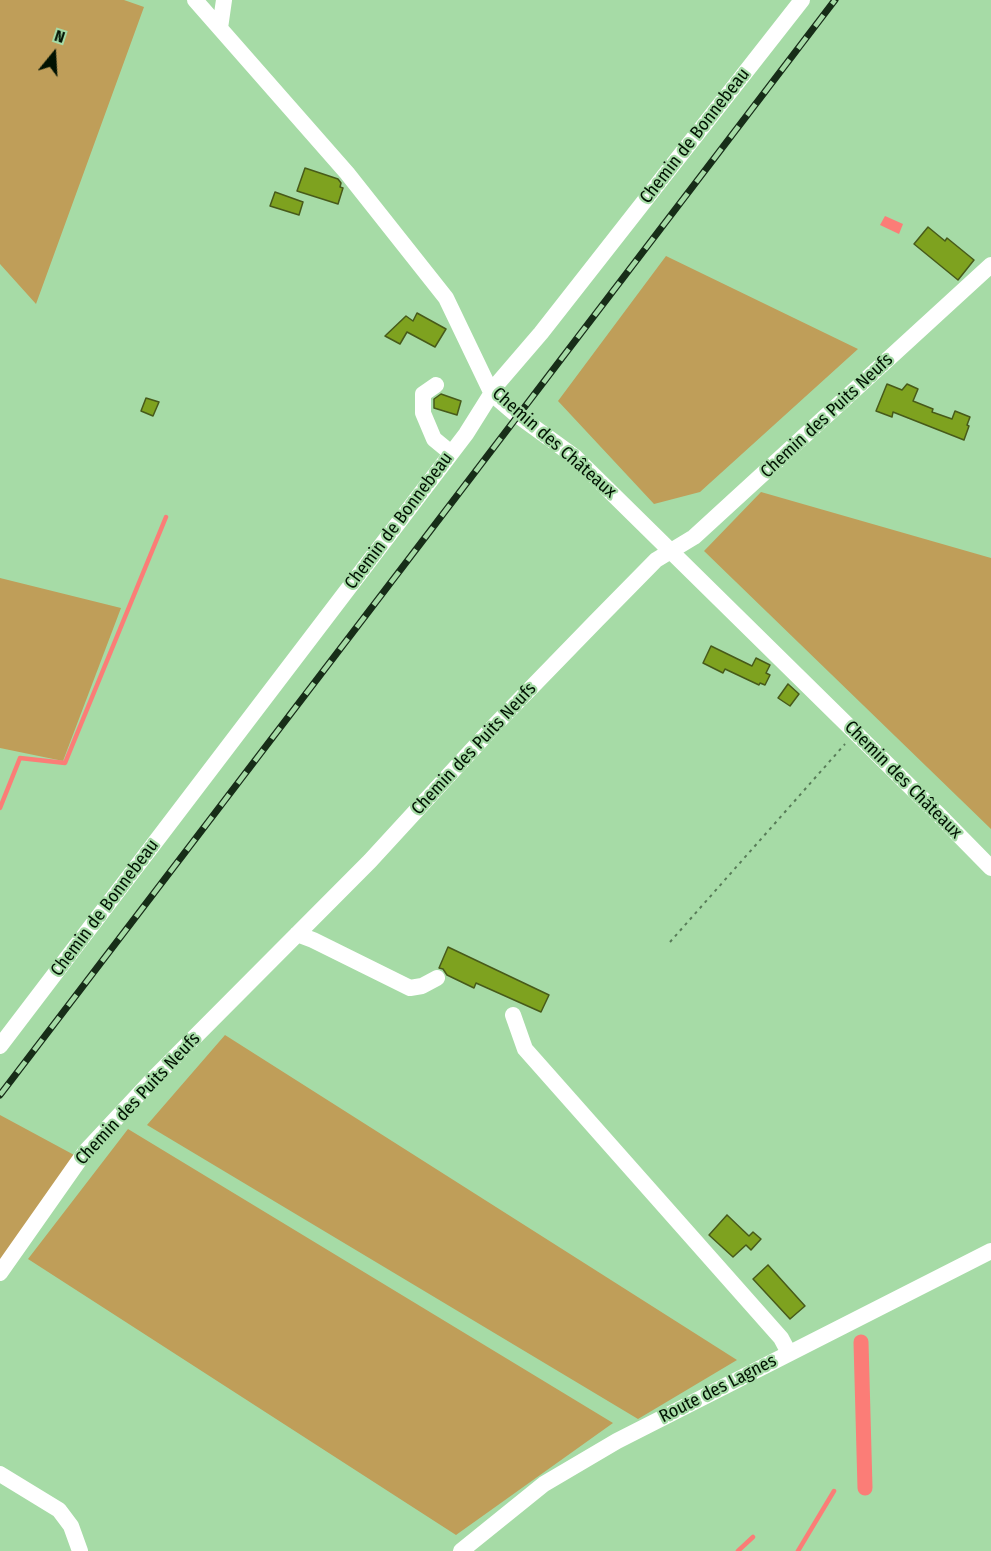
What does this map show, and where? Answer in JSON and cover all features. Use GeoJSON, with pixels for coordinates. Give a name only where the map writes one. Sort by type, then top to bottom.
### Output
{"type":"FeatureCollection","features":[{"type":"Feature","properties":{"kind":"street","name":"Chemin des Châteaux"},"geometry":{"type":"LineString","coordinates":[[195,0],[347,172],[446,298],[492,394],[575,457],[991,868]]}},
{"type":"Feature","properties":{"kind":"street"},"geometry":{"type":"LineString","coordinates":[[220,28],[224,0]]}},
{"type":"Feature","properties":{"kind":"street","name":"Chemin de Bonnebeau"},"geometry":{"type":"LineString","coordinates":[[0,1046],[450,453],[498,383],[549,324],[802,0]]}},
{"type":"Feature","properties":{"kind":"street","name":"Chemin des Puits Neufs"},"geometry":{"type":"LineString","coordinates":[[0,1273],[85,1152],[154,1078],[370,861],[494,726],[597,620],[656,560],[694,537],[991,265]]}},
{"type":"Feature","properties":{"kind":"street"},"geometry":{"type":"LineString","coordinates":[[436,385],[423,394],[423,413],[434,439],[450,453]]}},
{"type":"Feature","properties":{"kind":"street"},"geometry":{"type":"LineString","coordinates":[[297,934],[410,988],[422,986],[437,978]]}},
{"type":"Feature","properties":{"kind":"street"},"geometry":{"type":"LineString","coordinates":[[513,1015],[525,1049],[781,1338],[789,1353]]}},
{"type":"Feature","properties":{"kind":"street","name":"Route des Lagnes"},"geometry":{"type":"LineString","coordinates":[[461,1551],[544,1484],[617,1441],[991,1251]]}},
{"type":"Feature","properties":{"kind":"street"},"geometry":{"type":"LineString","coordinates":[[0,1474],[59,1510],[71,1526],[80,1551]]}},
{"type":"Feature","properties":{"kind":"path"},"geometry":{"type":"LineString","coordinates":[[670,942],[855,733]]}},
{"type":"Feature","properties":{"kind":"shaded area"},"geometry":{"type":"Polygon","coordinates":[[[0,0],[124,0],[144,7],[36,304],[0,264],[0,0]]]}},
{"type":"Feature","properties":{"kind":"shaded area"},"geometry":{"type":"Polygon","coordinates":[[[885,216],[903,224],[899,234],[880,225],[885,216]]]}},
{"type":"Feature","properties":{"kind":"shaded area"},"geometry":{"type":"Polygon","coordinates":[[[666,256],[858,349],[700,492],[654,504],[558,401],[666,256]]]}},
{"type":"Feature","properties":{"kind":"shaded area"},"geometry":{"type":"Polygon","coordinates":[[[761,492],[991,558],[991,829],[704,551],[761,492]]]}},
{"type":"Feature","properties":{"kind":"shaded area"},"geometry":{"type":"Polygon","coordinates":[[[0,578],[121,608],[63,761],[0,748],[0,578]]]}},
{"type":"Feature","properties":{"kind":"shaded area"},"geometry":{"type":"Polygon","coordinates":[[[225,1035],[737,1360],[638,1419],[147,1125],[225,1035]]]}},
{"type":"Feature","properties":{"kind":"shaded area"},"geometry":{"type":"Polygon","coordinates":[[[0,1115],[76,1156],[0,1261],[0,1115]]]}},
{"type":"Feature","properties":{"kind":"shaded area"},"geometry":{"type":"Polygon","coordinates":[[[128,1129],[613,1423],[456,1535],[28,1259],[128,1129]]]}},
{"type":"Feature","properties":{"kind":"building"},"geometry":{"type":"Polygon","coordinates":[[[305,168],[338,179],[341,183],[340,187],[343,188],[338,204],[297,191],[305,168]]]}},
{"type":"Feature","properties":{"kind":"building"},"geometry":{"type":"Polygon","coordinates":[[[275,192],[303,202],[299,215],[270,206],[275,192]]]}},
{"type":"Feature","properties":{"kind":"building"},"geometry":{"type":"Polygon","coordinates":[[[928,227],[945,241],[947,238],[974,260],[958,280],[914,244],[928,227]]]}},
{"type":"Feature","properties":{"kind":"building"},"geometry":{"type":"Polygon","coordinates":[[[417,313],[446,329],[435,347],[407,332],[400,344],[385,336],[406,316],[413,321],[417,313]]]}},
{"type":"Feature","properties":{"kind":"building"},"geometry":{"type":"Polygon","coordinates":[[[887,384],[902,390],[907,384],[918,389],[913,401],[933,409],[932,412],[952,419],[955,411],[970,417],[964,440],[893,412],[892,417],[876,411],[887,384]]]}},
{"type":"Feature","properties":{"kind":"building"},"geometry":{"type":"Polygon","coordinates":[[[441,394],[461,401],[457,415],[434,408],[434,399],[441,394]]]}},
{"type":"Feature","properties":{"kind":"building"},"geometry":{"type":"Polygon","coordinates":[[[146,398],[159,402],[153,416],[141,411],[146,398]]]}},
{"type":"Feature","properties":{"kind":"building"},"geometry":{"type":"Polygon","coordinates":[[[711,646],[752,666],[756,658],[770,665],[766,673],[770,675],[765,685],[760,683],[759,685],[725,669],[723,673],[703,663],[711,646]]]}},
{"type":"Feature","properties":{"kind":"building"},"geometry":{"type":"Polygon","coordinates":[[[788,684],[799,694],[790,706],[778,698],[788,684]]]}},
{"type":"Feature","properties":{"kind":"building"},"geometry":{"type":"Polygon","coordinates":[[[448,947],[549,995],[541,1012],[476,983],[474,988],[447,975],[443,969],[439,968],[448,947]]]}},
{"type":"Feature","properties":{"kind":"building"},"geometry":{"type":"Polygon","coordinates":[[[727,1215],[749,1236],[753,1232],[761,1239],[751,1250],[746,1245],[733,1257],[709,1235],[727,1215]]]}},
{"type":"Feature","properties":{"kind":"building"},"geometry":{"type":"Polygon","coordinates":[[[768,1265],[805,1306],[790,1319],[753,1279],[768,1265]]]}},
{"type":"Feature","properties":{"kind":"waterway"},"geometry":{"type":"LineString","coordinates":[[0,808],[20,758],[65,763],[166,517]]}},
{"type":"Feature","properties":{"kind":"waterway"},"geometry":{"type":"LineString","coordinates":[[861,1342],[865,1488]]}},
{"type":"Feature","properties":{"kind":"waterway"},"geometry":{"type":"LineString","coordinates":[[798,1551],[834,1491]]}},
{"type":"Feature","properties":{"kind":"waterway"},"geometry":{"type":"LineString","coordinates":[[738,1551],[753,1537]]}},
{"type":"Feature","properties":{"kind":"railway"},"geometry":{"type":"LineString","coordinates":[[0,1095],[835,0]]}}]}
